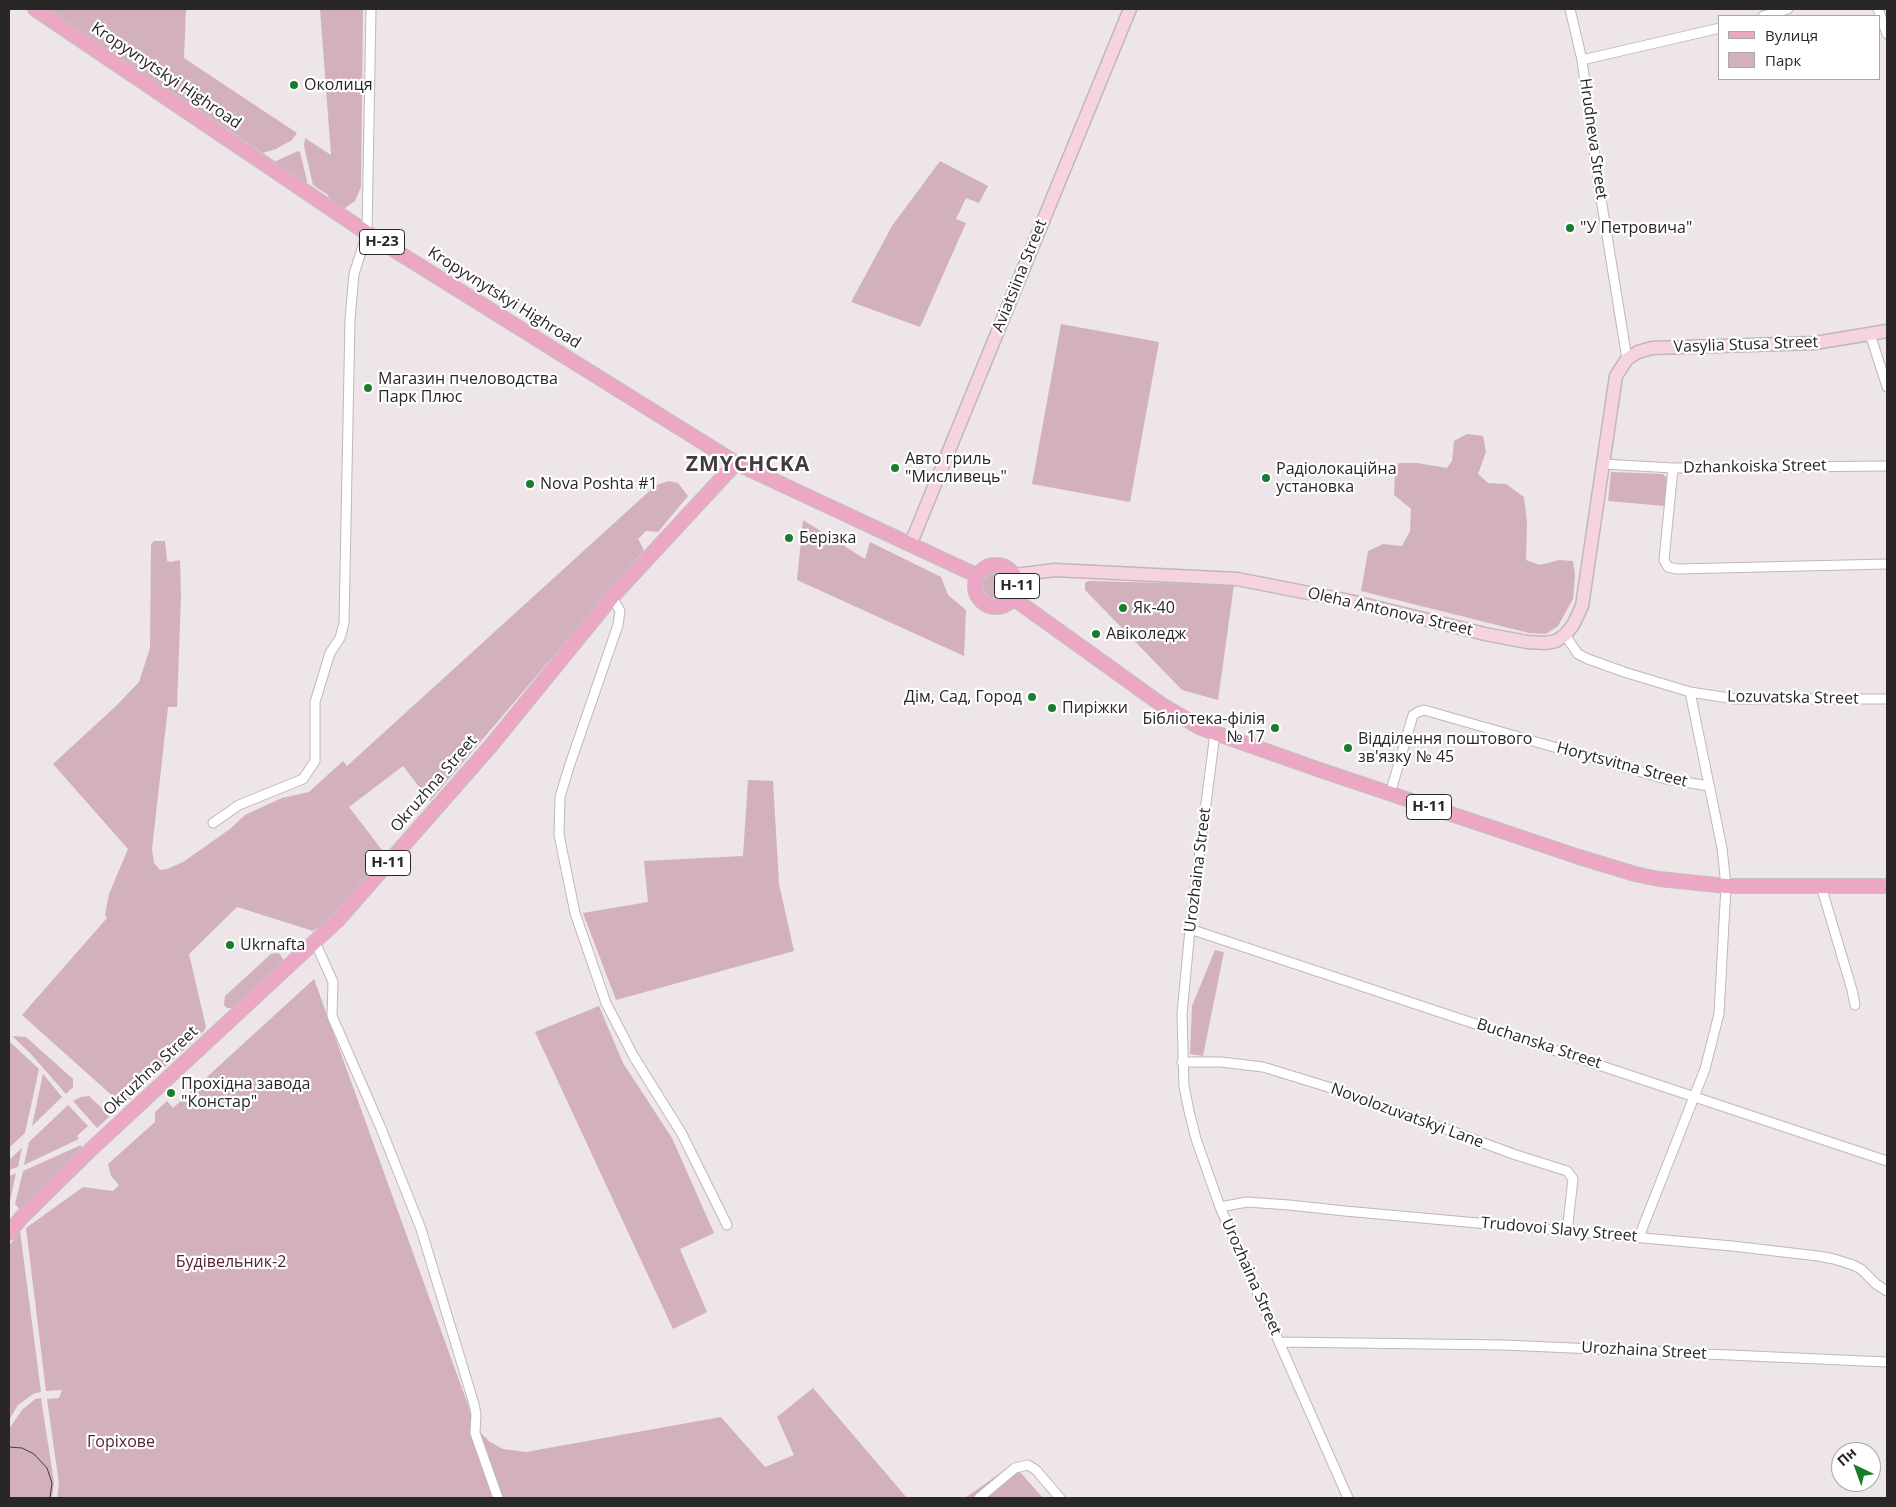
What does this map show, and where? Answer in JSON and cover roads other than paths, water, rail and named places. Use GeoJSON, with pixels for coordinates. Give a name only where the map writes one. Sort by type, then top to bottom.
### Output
{"type":"FeatureCollection","features":[{"type":"Feature","properties":{"kind":"main road","name":"Kropyvnytskyi Highroad"},"geometry":{"type":"LineString","coordinates":[[35,9],[367,233],[736,463],[911,543],[978,576]]}},
{"type":"Feature","properties":{"kind":"main road","name":"Aviatsiina Street"},"geometry":{"type":"LineString","coordinates":[[911,543],[1130,9]]}},
{"type":"Feature","properties":{"kind":"main road","name":"Vasylia Stusa Street"},"geometry":{"type":"LineString","coordinates":[[1627,359],[1638,352],[1652,348],[1815,343],[1887,331]]}},
{"type":"Feature","properties":{"kind":"main road"},"geometry":{"type":"LineString","coordinates":[[1565,635],[1573,625],[1582,606],[1616,376],[1627,359]]}},
{"type":"Feature","properties":{"kind":"main road","name":"Okruzhna Street"},"geometry":{"type":"LineString","coordinates":[[9,1233],[21,1218],[86,1154],[338,920],[489,748],[612,596],[736,463]]}},
{"type":"Feature","properties":{"kind":"main road","name":"Н-11"},"geometry":{"type":"LineString","coordinates":[[997,565],[1008,568],[1015,574],[1017,588],[1013,598],[1005,605],[995,607],[985,604],[978,596],[975,586],[978,576],[986,568],[997,565]]}},
{"type":"Feature","properties":{"kind":"main road","name":"Oleha Antonova Street"},"geometry":{"type":"LineString","coordinates":[[1015,574],[1055,570],[1237,579],[1350,601],[1485,634],[1527,642],[1546,643],[1556,641],[1565,635]]}},
{"type":"Feature","properties":{"kind":"main road","name":"Н-11"},"geometry":{"type":"LineString","coordinates":[[1013,598],[1162,705],[1201,728],[1390,794],[1636,874],[1659,879],[1726,886],[1887,886]]}},
{"type":"Feature","properties":{"kind":"street"},"geometry":{"type":"LineString","coordinates":[[213,823],[239,805],[304,779],[315,761],[315,702],[330,653],[340,638],[344,623],[350,319],[354,274],[367,233],[371,9]]}},
{"type":"Feature","properties":{"kind":"street","name":"Hrudneva Street"},"geometry":{"type":"LineString","coordinates":[[1570,9],[1582,60],[1598,180],[1627,359]]}},
{"type":"Feature","properties":{"kind":"street"},"geometry":{"type":"LineString","coordinates":[[1767,15],[1788,9]]}},
{"type":"Feature","properties":{"kind":"street"},"geometry":{"type":"LineString","coordinates":[[1881,17],[1887,34]]}},
{"type":"Feature","properties":{"kind":"street"},"geometry":{"type":"LineString","coordinates":[[1582,60],[1718,28]]}},
{"type":"Feature","properties":{"kind":"street"},"geometry":{"type":"LineString","coordinates":[[1870,334],[1887,387]]}},
{"type":"Feature","properties":{"kind":"street"},"geometry":{"type":"LineString","coordinates":[[1603,464],[1673,468]]}},
{"type":"Feature","properties":{"kind":"street","name":"Dzhankoiska Street"},"geometry":{"type":"LineString","coordinates":[[1887,466],[1673,468],[1664,560],[1668,567],[1677,569],[1887,564]]}},
{"type":"Feature","properties":{"kind":"street"},"geometry":{"type":"LineString","coordinates":[[612,596],[620,611],[618,625],[560,797],[559,836],[575,914],[606,1003],[634,1058],[682,1134],[727,1225]]}},
{"type":"Feature","properties":{"kind":"street","name":"Lozuvatska Street"},"geometry":{"type":"LineString","coordinates":[[1565,635],[1578,654],[1588,659],[1690,692],[1735,699],[1887,699]]}},
{"type":"Feature","properties":{"kind":"street"},"geometry":{"type":"LineString","coordinates":[[1639,1237],[1705,1069],[1719,1014],[1726,886],[1722,848],[1690,692]]}},
{"type":"Feature","properties":{"kind":"street","name":"Horytsvitna Street"},"geometry":{"type":"LineString","coordinates":[[1390,794],[1414,715],[1424,710],[1666,779],[1709,786]]}},
{"type":"Feature","properties":{"kind":"street","name":"Urozhaina Street"},"geometry":{"type":"LineString","coordinates":[[1215,733],[1190,929],[1182,1014],[1182,1062],[1188,1111],[1205,1166],[1220,1207],[1279,1342],[1504,1345],[1887,1362]]}},
{"type":"Feature","properties":{"kind":"street"},"geometry":{"type":"LineString","coordinates":[[1821,886],[1855,1005]]}},
{"type":"Feature","properties":{"kind":"street","name":"Buchanska Street"},"geometry":{"type":"LineString","coordinates":[[1190,929],[1887,1161]]}},
{"type":"Feature","properties":{"kind":"street"},"geometry":{"type":"LineString","coordinates":[[315,942],[333,982],[332,1016],[380,1126],[421,1229],[474,1404],[476,1414],[475,1433],[498,1498]]}},
{"type":"Feature","properties":{"kind":"street","name":"Novolozuvatskyi Lane"},"geometry":{"type":"LineString","coordinates":[[1182,1062],[1222,1062],[1263,1068],[1328,1087],[1513,1154],[1567,1171],[1573,1179],[1567,1232]]}},
{"type":"Feature","properties":{"kind":"street","name":"Trudovoi Slavy Street"},"geometry":{"type":"LineString","coordinates":[[1220,1207],[1247,1202],[1265,1203],[1732,1246],[1834,1259],[1861,1269],[1887,1292]]}},
{"type":"Feature","properties":{"kind":"street"},"geometry":{"type":"LineString","coordinates":[[1279,1342],[1348,1498]]}},
{"type":"Feature","properties":{"kind":"street"},"geometry":{"type":"LineString","coordinates":[[979,1498],[1015,1468],[1028,1465],[1036,1470],[1060,1498]]}},
{"type":"Feature","properties":{"kind":"tram line"},"geometry":{"type":"LineString","coordinates":[[9,1447],[22,1448],[34,1454],[47,1468],[52,1483],[50,1498]]}},
{"type":"Feature","properties":{"kind":"place","name":"Околиця"},"geometry":{"type":"Point","coordinates":[294,85]}},
{"type":"Feature","properties":{"kind":"place","name":"\"У Петровича\""},"geometry":{"type":"Point","coordinates":[1570,228]}},
{"type":"Feature","properties":{"kind":"place","name":"Магазин пчеловодства Парк Плюс"},"geometry":{"type":"Point","coordinates":[368,388]}},
{"type":"Feature","properties":{"kind":"place","name":"Авто гриль \"Мисливець\""},"geometry":{"type":"Point","coordinates":[895,468]}},
{"type":"Feature","properties":{"kind":"place","name":"Радіолокаційна установка"},"geometry":{"type":"Point","coordinates":[1266,478]}},
{"type":"Feature","properties":{"kind":"place","name":"Nova Poshta #1"},"geometry":{"type":"Point","coordinates":[530,484]}},
{"type":"Feature","properties":{"kind":"place","name":"Берізка"},"geometry":{"type":"Point","coordinates":[789,538]}},
{"type":"Feature","properties":{"kind":"place","name":"Як-40"},"geometry":{"type":"Point","coordinates":[1123,608]}},
{"type":"Feature","properties":{"kind":"place","name":"Авіколедж"},"geometry":{"type":"Point","coordinates":[1096,634]}},
{"type":"Feature","properties":{"kind":"place","name":"Дім, Сад, Город"},"geometry":{"type":"Point","coordinates":[1032,697]}},
{"type":"Feature","properties":{"kind":"place","name":"Пиріжки"},"geometry":{"type":"Point","coordinates":[1052,708]}},
{"type":"Feature","properties":{"kind":"place","name":"Бібліотека-філія № 17"},"geometry":{"type":"Point","coordinates":[1275,728]}},
{"type":"Feature","properties":{"kind":"place","name":"Відділення поштового зв'язку № 45"},"geometry":{"type":"Point","coordinates":[1348,748]}},
{"type":"Feature","properties":{"kind":"place","name":"Ukrnafta"},"geometry":{"type":"Point","coordinates":[230,945]}},
{"type":"Feature","properties":{"kind":"place","name":"Прохідна завода \"Констар\""},"geometry":{"type":"Point","coordinates":[171,1093]}},
{"type":"Feature","properties":{"kind":"district","name":"ZMYCHCKA"},"geometry":{"type":"Point","coordinates":[748,465]}},
{"type":"Feature","properties":{"kind":"park label","name":"Будівельник-2"},"geometry":{"type":"Point","coordinates":[231,1262]}},
{"type":"Feature","properties":{"kind":"park label","name":"Горіхове"},"geometry":{"type":"Point","coordinates":[121,1442]}}]}
